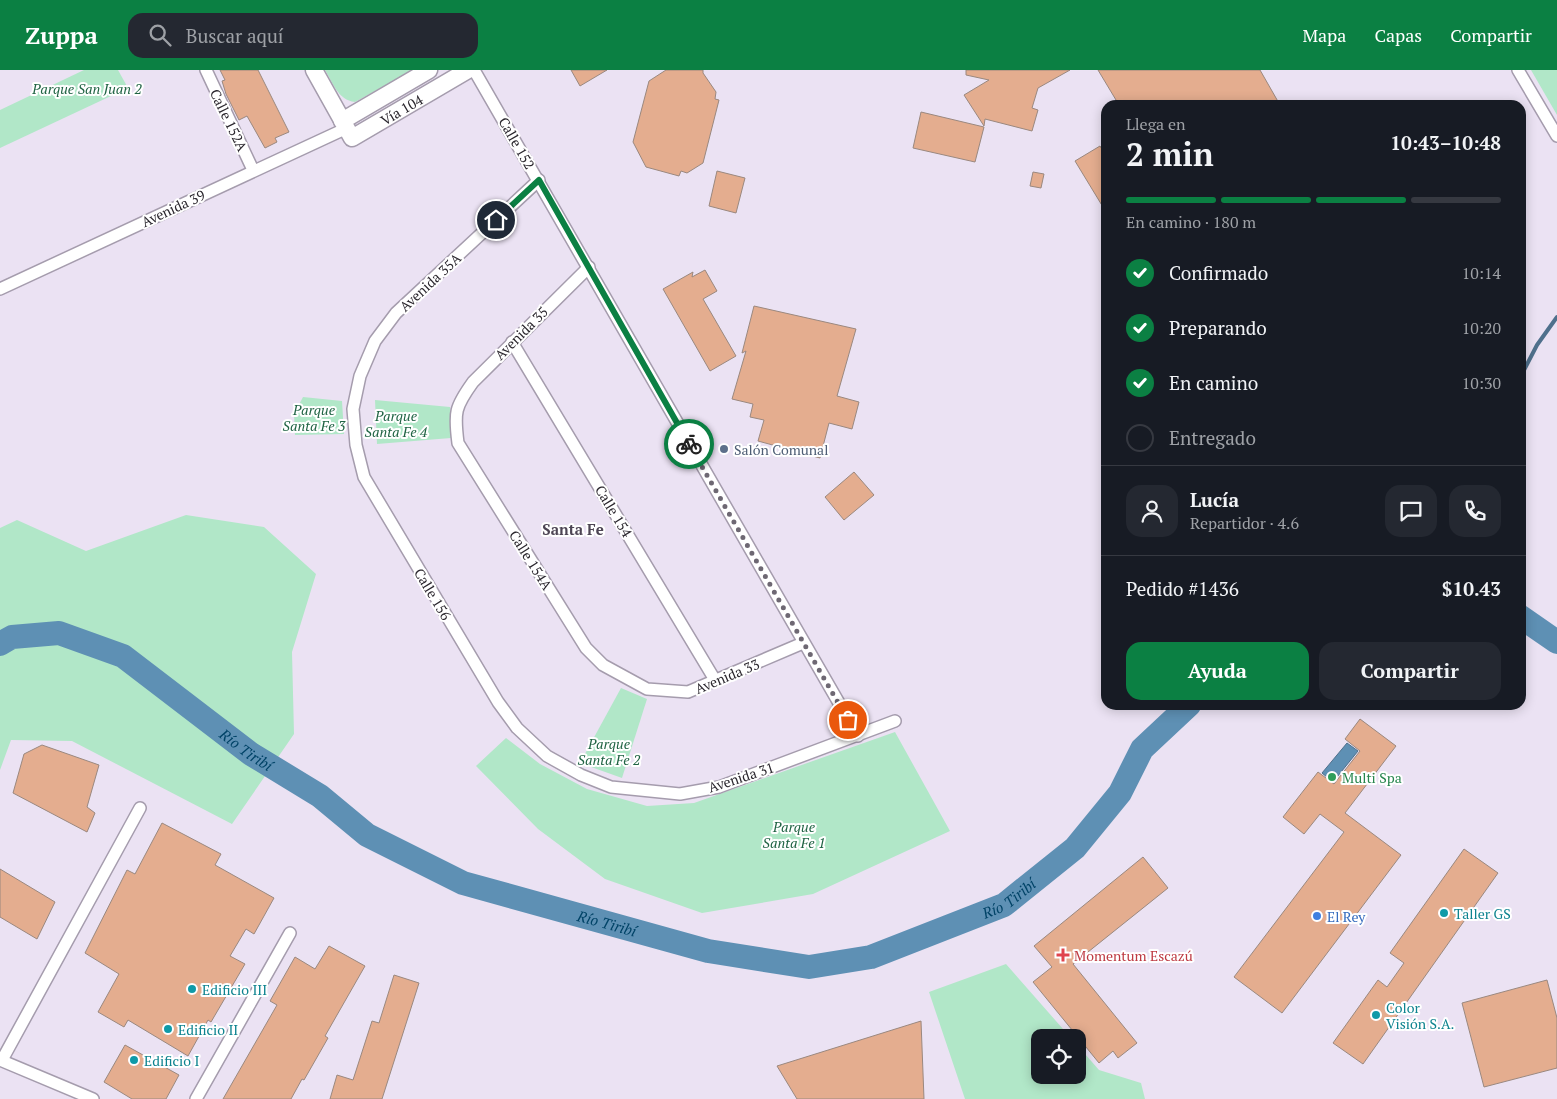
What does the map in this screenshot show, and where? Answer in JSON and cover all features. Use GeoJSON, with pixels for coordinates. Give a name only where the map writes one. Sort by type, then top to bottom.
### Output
{"type":"FeatureCollection","features":[{"type":"Feature","properties":{"kind":"main road"},"geometry":{"type":"LineString","coordinates":[[314,70],[344,124]]}},
{"type":"Feature","properties":{"kind":"main road","name":"Vía 104"},"geometry":{"type":"LineString","coordinates":[[429,70],[344,124],[352,138],[468,70]]}},
{"type":"Feature","properties":{"kind":"street","name":"Calle 152A"},"geometry":{"type":"LineString","coordinates":[[206,70],[253,170]]}},
{"type":"Feature","properties":{"kind":"street","name":"Calle 152"},"geometry":{"type":"LineString","coordinates":[[474,70],[858,736]]}},
{"type":"Feature","properties":{"kind":"street"},"geometry":{"type":"LineString","coordinates":[[1518,70],[1557,136]]}},
{"type":"Feature","properties":{"kind":"street","name":"Avenida 39"},"geometry":{"type":"LineString","coordinates":[[0,289],[253,170],[344,124]]}},
{"type":"Feature","properties":{"kind":"street","name":"Avenida 35A"},"geometry":{"type":"LineString","coordinates":[[360,376],[375,341],[396,314],[539,180]]}},
{"type":"Feature","properties":{"kind":"street","name":"Avenida 35"},"geometry":{"type":"LineString","coordinates":[[458,403],[473,382],[589,267]]}},
{"type":"Feature","properties":{"kind":"street","name":"Calle 154"},"geometry":{"type":"LineString","coordinates":[[512,342],[715,680]]}},
{"type":"Feature","properties":{"kind":"street","name":"Calle 156"},"geometry":{"type":"LineString","coordinates":[[360,376],[353,408],[356,445],[364,477],[498,702],[517,728],[547,756],[581,775]]}},
{"type":"Feature","properties":{"kind":"street","name":"Calle 154A"},"geometry":{"type":"LineString","coordinates":[[458,403],[455,423],[458,443],[586,648],[603,665],[647,688]]}},
{"type":"Feature","properties":{"kind":"street","name":"Avenida 33"},"geometry":{"type":"LineString","coordinates":[[647,688],[688,692],[803,643]]}},
{"type":"Feature","properties":{"kind":"street","name":"Avenida 31"},"geometry":{"type":"LineString","coordinates":[[581,775],[611,787],[680,794],[719,787],[895,721]]}},
{"type":"Feature","properties":{"kind":"street"},"geometry":{"type":"LineString","coordinates":[[93,1099],[1,1060],[140,808]]}},
{"type":"Feature","properties":{"kind":"street"},"geometry":{"type":"LineString","coordinates":[[196,1099],[290,933]]}},
{"type":"Feature","properties":{"kind":"green space","name":"Parque San Juan 2"},"geometry":{"type":"Polygon","coordinates":[[[84,70],[118,70],[128,88],[0,148],[0,110],[84,70]]]}},
{"type":"Feature","properties":{"kind":"green space"},"geometry":{"type":"Polygon","coordinates":[[[325,70],[413,70],[355,102],[349,101],[340,94],[325,70]]]}},
{"type":"Feature","properties":{"kind":"green space"},"geometry":{"type":"Polygon","coordinates":[[[1531,70],[1557,70],[1557,115],[1531,70]]]}},
{"type":"Feature","properties":{"kind":"green space","name":"Parque Santa Fe 3"},"geometry":{"type":"Polygon","coordinates":[[[303,397],[342,401],[344,434],[295,435],[294,414],[303,397]]]}},
{"type":"Feature","properties":{"kind":"green space","name":"Parque Santa Fe 4"},"geometry":{"type":"Polygon","coordinates":[[[375,400],[450,407],[451,438],[377,444],[375,400]]]}},
{"type":"Feature","properties":{"kind":"green space"},"geometry":{"type":"Polygon","coordinates":[[[186,515],[264,527],[316,574],[292,652],[294,734],[232,824],[72,741],[11,740],[0,770],[0,528],[17,520],[86,551],[186,515]]]}},
{"type":"Feature","properties":{"kind":"green space","name":"Parque Santa Fe 2"},"geometry":{"type":"Polygon","coordinates":[[[621,688],[647,699],[622,778],[580,763],[621,688]]]}},
{"type":"Feature","properties":{"kind":"green space","name":"Parque Santa Fe 1"},"geometry":{"type":"Polygon","coordinates":[[[895,732],[950,831],[813,894],[702,913],[605,879],[538,829],[476,766],[506,738],[540,764],[587,789],[647,806],[694,803],[895,732]]]}},
{"type":"Feature","properties":{"kind":"green space"},"geometry":{"type":"Polygon","coordinates":[[[1006,964],[1063,1029],[1031,1029],[1031,1084],[1086,1084],[1086,1055],[1099,1070],[1141,1083],[1145,1099],[965,1099],[929,992],[1006,964]]]}},
{"type":"Feature","properties":{"kind":"water"},"geometry":{"type":"Polygon","coordinates":[[[1347,743],[1358,751],[1333,782],[1322,773],[1347,743]]]}},
{"type":"Feature","properties":{"kind":"building"},"geometry":{"type":"Polygon","coordinates":[[[220,70],[258,70],[289,132],[275,138],[277,142],[265,148],[247,116],[239,120],[226,94],[222,81],[225,80],[220,70]]]}},
{"type":"Feature","properties":{"kind":"building"},"geometry":{"type":"Polygon","coordinates":[[[571,70],[607,70],[580,86],[571,70]]]}},
{"type":"Feature","properties":{"kind":"building"},"geometry":{"type":"Polygon","coordinates":[[[666,70],[703,70],[703,73],[716,92],[715,99],[719,100],[703,163],[687,173],[681,171],[679,176],[646,167],[633,142],[649,81],[666,70]]]}},
{"type":"Feature","properties":{"kind":"building"},"geometry":{"type":"Polygon","coordinates":[[[966,70],[1070,70],[1038,88],[1032,108],[1038,110],[1032,131],[985,119],[984,126],[964,95],[989,80],[966,75],[966,70]]]}},
{"type":"Feature","properties":{"kind":"building"},"geometry":{"type":"Polygon","coordinates":[[[1098,70],[1260,70],[1277,100],[1116,100],[1098,70]]]}},
{"type":"Feature","properties":{"kind":"building"},"geometry":{"type":"Polygon","coordinates":[[[921,112],[984,127],[975,162],[913,148],[921,112]]]}},
{"type":"Feature","properties":{"kind":"building"},"geometry":{"type":"Polygon","coordinates":[[[1100,146],[1101,204],[1075,161],[1100,146]]]}},
{"type":"Feature","properties":{"kind":"building"},"geometry":{"type":"Polygon","coordinates":[[[717,171],[745,178],[736,213],[709,206],[717,171]]]}},
{"type":"Feature","properties":{"kind":"building"},"geometry":{"type":"Polygon","coordinates":[[[1033,172],[1044,174],[1041,188],[1030,186],[1033,172]]]}},
{"type":"Feature","properties":{"kind":"building"},"geometry":{"type":"Polygon","coordinates":[[[705,270],[717,291],[703,299],[736,356],[710,371],[663,289],[693,272],[692,277],[705,270]]]}},
{"type":"Feature","properties":{"kind":"building"},"geometry":{"type":"Polygon","coordinates":[[[754,306],[856,329],[837,396],[859,402],[852,429],[829,423],[820,458],[758,441],[764,420],[750,417],[753,404],[732,399],[746,351],[742,353],[754,306]]]}},
{"type":"Feature","properties":{"kind":"building"},"geometry":{"type":"Polygon","coordinates":[[[854,472],[874,495],[844,520],[825,497],[854,472]]]}},
{"type":"Feature","properties":{"kind":"building","name":"El Rey"},"geometry":{"type":"Polygon","coordinates":[[[1360,719],[1396,746],[1345,813],[1401,855],[1282,1013],[1234,977],[1344,832],[1320,814],[1304,834],[1283,817],[1318,772],[1334,784],[1360,751],[1345,739],[1360,719]]]}},
{"type":"Feature","properties":{"kind":"building"},"geometry":{"type":"Polygon","coordinates":[[[42,745],[99,765],[87,807],[95,813],[87,832],[13,793],[24,754],[42,745]]]}},
{"type":"Feature","properties":{"kind":"building"},"geometry":{"type":"Polygon","coordinates":[[[162,823],[221,854],[215,865],[274,898],[254,934],[246,929],[230,956],[245,964],[211,1022],[208,1020],[188,1056],[128,1020],[124,1027],[98,1012],[119,974],[85,953],[127,870],[135,874],[162,823]]]}},
{"type":"Feature","properties":{"kind":"building","name":"Taller GS"},"geometry":{"type":"Polygon","coordinates":[[[1464,849],[1498,873],[1363,1064],[1333,1043],[1378,980],[1387,987],[1404,963],[1390,953],[1464,849]]]}},
{"type":"Feature","properties":{"kind":"building","name":"Momentum Escazú"},"geometry":{"type":"Polygon","coordinates":[[[1143,857],[1168,888],[1073,964],[1137,1043],[1118,1058],[1113,1051],[1099,1063],[1086,1047],[1086,1029],[1071,1029],[1033,982],[1052,967],[1034,946],[1143,857]]]}},
{"type":"Feature","properties":{"kind":"building"},"geometry":{"type":"Polygon","coordinates":[[[0,869],[55,902],[37,939],[0,917],[0,869]]]}},
{"type":"Feature","properties":{"kind":"building"},"geometry":{"type":"Polygon","coordinates":[[[329,946],[365,966],[325,1036],[328,1038],[291,1099],[223,1099],[277,1005],[270,1001],[295,957],[315,969],[329,946]]]}},
{"type":"Feature","properties":{"kind":"building"},"geometry":{"type":"Polygon","coordinates":[[[394,975],[419,983],[382,1099],[330,1099],[337,1075],[353,1080],[372,1021],[379,1023],[394,975]]]}},
{"type":"Feature","properties":{"kind":"building"},"geometry":{"type":"Polygon","coordinates":[[[1547,980],[1557,1018],[1557,1068],[1484,1087],[1462,1003],[1547,980]]]}},
{"type":"Feature","properties":{"kind":"building"},"geometry":{"type":"Polygon","coordinates":[[[921,1021],[924,1099],[797,1099],[777,1066],[921,1021]]]}},
{"type":"Feature","properties":{"kind":"building","name":"Edificio I"},"geometry":{"type":"Polygon","coordinates":[[[125,1045],[179,1075],[166,1099],[132,1099],[104,1082],[125,1045]]]}},
{"type":"Feature","properties":{"kind":"waterway"},"geometry":{"type":"LineString","coordinates":[[1526,366],[1537,345],[1557,317]]}},
{"type":"Feature","properties":{"kind":"waterway","name":"Río Tiribí"},"geometry":{"type":"LineString","coordinates":[[1526,620],[1557,642]]}},
{"type":"Feature","properties":{"kind":"waterway","name":"Río Tiribí"},"geometry":{"type":"LineString","coordinates":[[0,644],[12,637],[59,633],[123,656],[251,754],[320,796],[367,835],[463,883],[708,951],[809,967],[871,957],[1004,905],[1075,848],[1120,793],[1142,749],[1184,710]]}},
{"type":"Feature","properties":{"kind":"way so far"},"geometry":{"type":"LineString","coordinates":[[689,444],[848,720]]}},
{"type":"Feature","properties":{"kind":"place","name":"Salón Comunal"},"geometry":{"type":"Point","coordinates":[724,449]}},
{"type":"Feature","properties":{"kind":"place","name":"Multi Spa"},"geometry":{"type":"Point","coordinates":[1332,777]}},
{"type":"Feature","properties":{"kind":"place","name":"Taller GS"},"geometry":{"type":"Point","coordinates":[1444,913]}},
{"type":"Feature","properties":{"kind":"place","name":"El Rey"},"geometry":{"type":"Point","coordinates":[1317,916]}},
{"type":"Feature","properties":{"kind":"place","name":"Momentum Escazú"},"geometry":{"type":"Point","coordinates":[1063,955]}},
{"type":"Feature","properties":{"kind":"place","name":"Edificio III"},"geometry":{"type":"Point","coordinates":[192,989]}},
{"type":"Feature","properties":{"kind":"place","name":"Color Visión S.A."},"geometry":{"type":"Point","coordinates":[1376,1015]}},
{"type":"Feature","properties":{"kind":"place","name":"Edificio II"},"geometry":{"type":"Point","coordinates":[168,1029]}},
{"type":"Feature","properties":{"kind":"place","name":"Edificio I"},"geometry":{"type":"Point","coordinates":[134,1060]}},
{"type":"Feature","properties":{"kind":"district","name":"Santa Fe"},"geometry":{"type":"Point","coordinates":[573,529]}},
{"type":"Feature","properties":{"kind":"route"},"geometry":{"type":"LineString","coordinates":[[496,220],[539,180],[689,444]]}}]}
